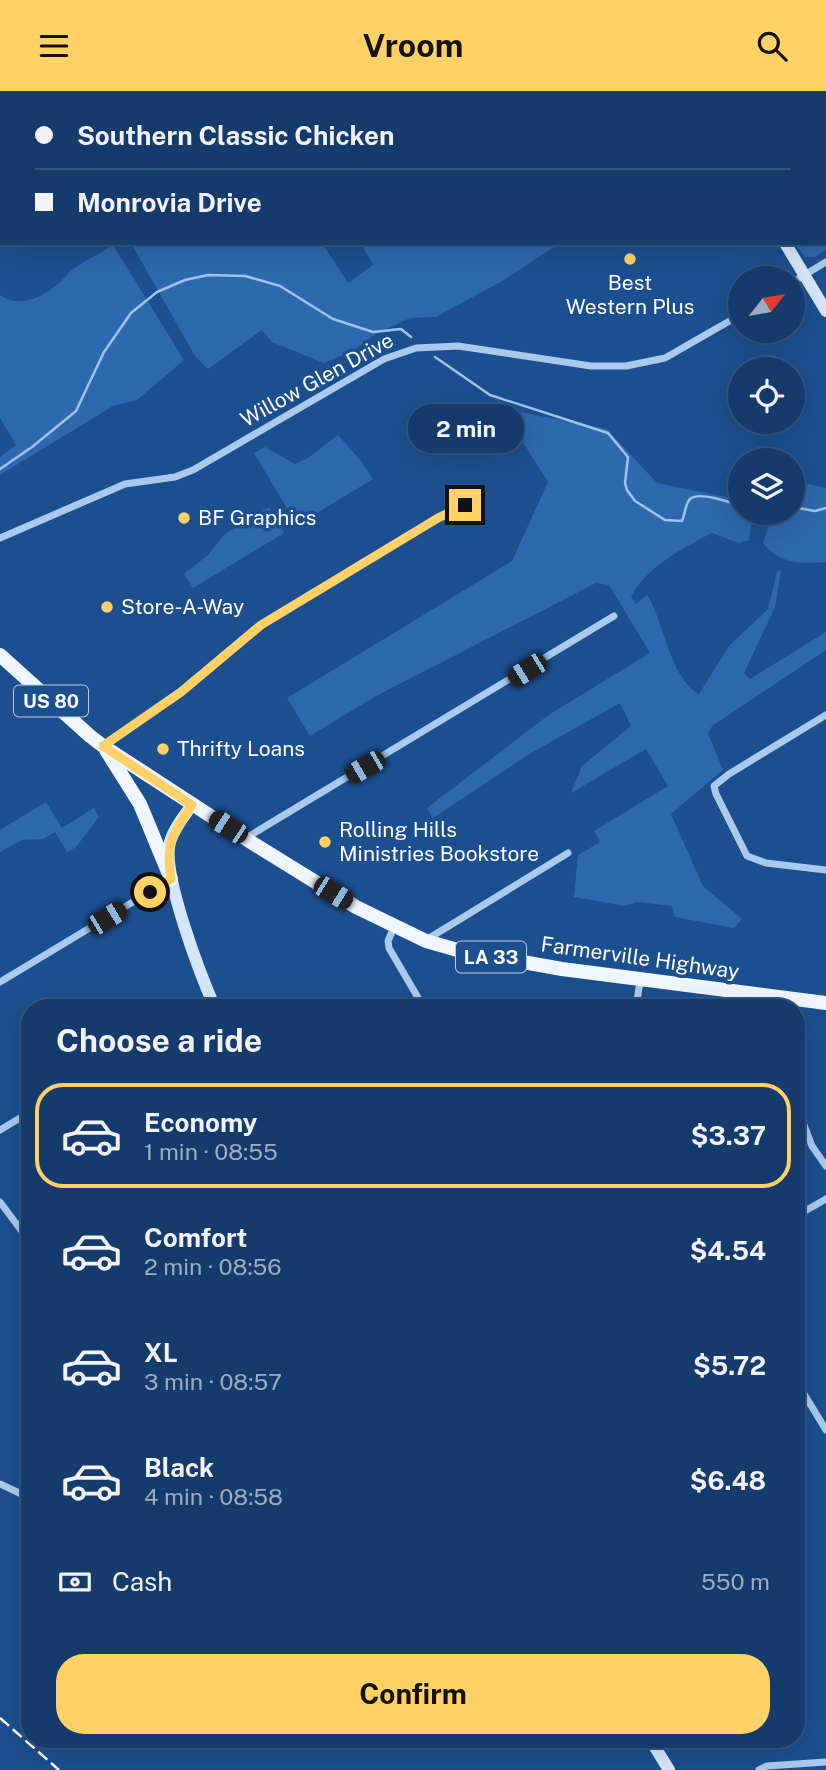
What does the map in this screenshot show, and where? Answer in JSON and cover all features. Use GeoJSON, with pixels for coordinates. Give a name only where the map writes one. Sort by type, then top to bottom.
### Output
{"type":"FeatureCollection","features":[{"type":"Feature","properties":{"kind":"main road"},"geometry":{"type":"LineString","coordinates":[[786,245],[793,266]]}},
{"type":"Feature","properties":{"kind":"main road"},"geometry":{"type":"LineString","coordinates":[[805,287],[826,311]]}},
{"type":"Feature","properties":{"kind":"main road","name":"US 80"},"geometry":{"type":"LineString","coordinates":[[0,655],[90,736],[192,805]]}},
{"type":"Feature","properties":{"kind":"main road"},"geometry":{"type":"LineString","coordinates":[[103,746],[140,804],[171,879]]}},
{"type":"Feature","properties":{"kind":"main road"},"geometry":{"type":"LineString","coordinates":[[192,805],[176,827],[167,859],[208,999]]}},
{"type":"Feature","properties":{"kind":"main road","name":"Farmerville Highway"},"geometry":{"type":"LineString","coordinates":[[192,805],[356,907],[426,941],[461,951],[748,999]]}},
{"type":"Feature","properties":{"kind":"main road","name":"Farmerville Highway"},"geometry":{"type":"LineString","coordinates":[[805,1003],[826,1003]]}},
{"type":"Feature","properties":{"kind":"main road"},"geometry":{"type":"LineString","coordinates":[[656,1748],[669,1770]]}},
{"type":"Feature","properties":{"kind":"street"},"geometry":{"type":"LineString","coordinates":[[805,275],[826,262]]}},
{"type":"Feature","properties":{"kind":"street","name":"Willow Glen Drive"},"geometry":{"type":"LineString","coordinates":[[0,538],[125,484],[174,477],[193,470],[375,363],[407,350],[425,346],[458,346],[592,366],[626,366],[665,358],[728,322]]}},
{"type":"Feature","properties":{"kind":"street"},"geometry":{"type":"LineString","coordinates":[[103,746],[181,692],[261,625],[438,518],[465,505]]}},
{"type":"Feature","properties":{"kind":"street"},"geometry":{"type":"LineString","coordinates":[[246,839],[614,617]]}},
{"type":"Feature","properties":{"kind":"street"},"geometry":{"type":"LineString","coordinates":[[826,715],[729,774],[715,786],[716,795],[747,856],[766,863],[826,870]]}},
{"type":"Feature","properties":{"kind":"street"},"geometry":{"type":"LineString","coordinates":[[426,941],[568,853]]}},
{"type":"Feature","properties":{"kind":"street"},"geometry":{"type":"LineString","coordinates":[[0,982],[171,879]]}},
{"type":"Feature","properties":{"kind":"street"},"geometry":{"type":"LineString","coordinates":[[394,927],[388,941],[389,948],[419,999]]}},
{"type":"Feature","properties":{"kind":"street"},"geometry":{"type":"LineString","coordinates":[[637,999],[640,981]]}},
{"type":"Feature","properties":{"kind":"street"},"geometry":{"type":"LineString","coordinates":[[0,1131],[21,1118]]}},
{"type":"Feature","properties":{"kind":"street"},"geometry":{"type":"LineString","coordinates":[[805,1128],[812,1146],[826,1166]]}},
{"type":"Feature","properties":{"kind":"street"},"geometry":{"type":"LineString","coordinates":[[805,1211],[826,1199]]}},
{"type":"Feature","properties":{"kind":"street"},"geometry":{"type":"LineString","coordinates":[[0,1202],[21,1230]]}},
{"type":"Feature","properties":{"kind":"street"},"geometry":{"type":"LineString","coordinates":[[805,1396],[826,1430]]}},
{"type":"Feature","properties":{"kind":"street"},"geometry":{"type":"LineString","coordinates":[[0,1484],[21,1494]]}},
{"type":"Feature","properties":{"kind":"street"},"geometry":{"type":"LineString","coordinates":[[759,1770],[767,1766],[826,1762]]}},
{"type":"Feature","properties":{"kind":"shaded area"},"geometry":{"type":"Polygon","coordinates":[[[113,245],[184,360],[137,400],[113,406],[0,475],[0,457],[16,445],[0,418],[0,295],[15,301],[39,297],[73,269],[113,245]]]}},
{"type":"Feature","properties":{"kind":"shaded area"},"geometry":{"type":"Polygon","coordinates":[[[132,245],[323,245],[348,283],[373,265],[362,245],[557,245],[504,280],[436,317],[410,318],[376,334],[352,351],[324,363],[272,342],[262,330],[208,369],[195,356],[132,245]]]}},
{"type":"Feature","properties":{"kind":"shaded area"},"geometry":{"type":"Polygon","coordinates":[[[796,245],[826,245],[826,250],[815,257],[805,257],[796,245]]]}},
{"type":"Feature","properties":{"kind":"shaded area"},"geometry":{"type":"Polygon","coordinates":[[[509,410],[607,429],[657,483],[728,498],[728,525],[751,525],[749,540],[739,543],[712,533],[678,552],[646,576],[631,597],[636,604],[647,595],[674,663],[689,686],[699,694],[729,646],[768,609],[777,572],[781,570],[775,607],[744,673],[750,679],[826,632],[826,650],[712,726],[708,734],[723,770],[671,814],[703,886],[742,919],[734,928],[675,917],[672,906],[637,902],[625,906],[574,897],[578,855],[600,842],[594,831],[668,786],[646,749],[571,793],[582,766],[631,726],[620,703],[531,753],[433,818],[427,808],[550,714],[650,653],[609,585],[596,583],[376,696],[310,736],[287,698],[512,561],[548,482],[505,414],[509,410]]]}},
{"type":"Feature","properties":{"kind":"shaded area"},"geometry":{"type":"Polygon","coordinates":[[[338,435],[373,479],[297,525],[254,453],[265,447],[295,464],[308,458],[338,435]]]}},
{"type":"Feature","properties":{"kind":"shaded area"},"geometry":{"type":"Polygon","coordinates":[[[805,483],[826,488],[826,562],[808,563],[784,559],[763,543],[769,525],[805,525],[805,483]]]}},
{"type":"Feature","properties":{"kind":"shaded area"},"geometry":{"type":"Polygon","coordinates":[[[269,507],[284,533],[193,588],[184,574],[208,555],[225,534],[269,507]]]}},
{"type":"Feature","properties":{"kind":"shaded area"},"geometry":{"type":"Polygon","coordinates":[[[46,802],[62,828],[94,808],[99,817],[76,847],[67,852],[55,832],[43,839],[22,840],[0,852],[0,830],[46,802]]]}},
{"type":"Feature","properties":{"kind":"waterway"},"geometry":{"type":"LineString","coordinates":[[0,469],[76,411],[104,352],[131,313],[157,292],[185,280],[208,275],[245,276],[280,286],[333,319],[373,332],[401,329],[411,337]]}},
{"type":"Feature","properties":{"kind":"waterway"},"geometry":{"type":"LineString","coordinates":[[435,357],[490,395],[608,433],[628,457],[625,483],[627,490],[635,501],[665,520],[682,521],[688,501],[694,497],[715,498],[728,502]]}},
{"type":"Feature","properties":{"kind":"waterway"},"geometry":{"type":"LineString","coordinates":[[805,509],[815,511],[826,508]]}},
{"type":"Feature","properties":{"kind":"railway"},"geometry":{"type":"LineString","coordinates":[[0,1718],[21,1737]]}},
{"type":"Feature","properties":{"kind":"railway"},"geometry":{"type":"LineString","coordinates":[[34,1748],[59,1770]]}},
{"type":"Feature","properties":{"kind":"place","name":"Best Western Plus"},"geometry":{"type":"Point","coordinates":[630,259]}},
{"type":"Feature","properties":{"kind":"place","name":"BF Graphics"},"geometry":{"type":"Point","coordinates":[184,518]}},
{"type":"Feature","properties":{"kind":"place","name":"Store-A-Way"},"geometry":{"type":"Point","coordinates":[107,607]}},
{"type":"Feature","properties":{"kind":"place","name":"Thrifty Loans"},"geometry":{"type":"Point","coordinates":[163,749]}},
{"type":"Feature","properties":{"kind":"place","name":"Rolling Hills Ministries Bookstore"},"geometry":{"type":"Point","coordinates":[325,842]}},
{"type":"Feature","properties":{"kind":"route"},"geometry":{"type":"LineString","coordinates":[[150,892],[171,879],[167,859],[170,842],[176,827],[192,805],[103,746],[181,692],[261,625],[451,510],[465,505]]}}]}
